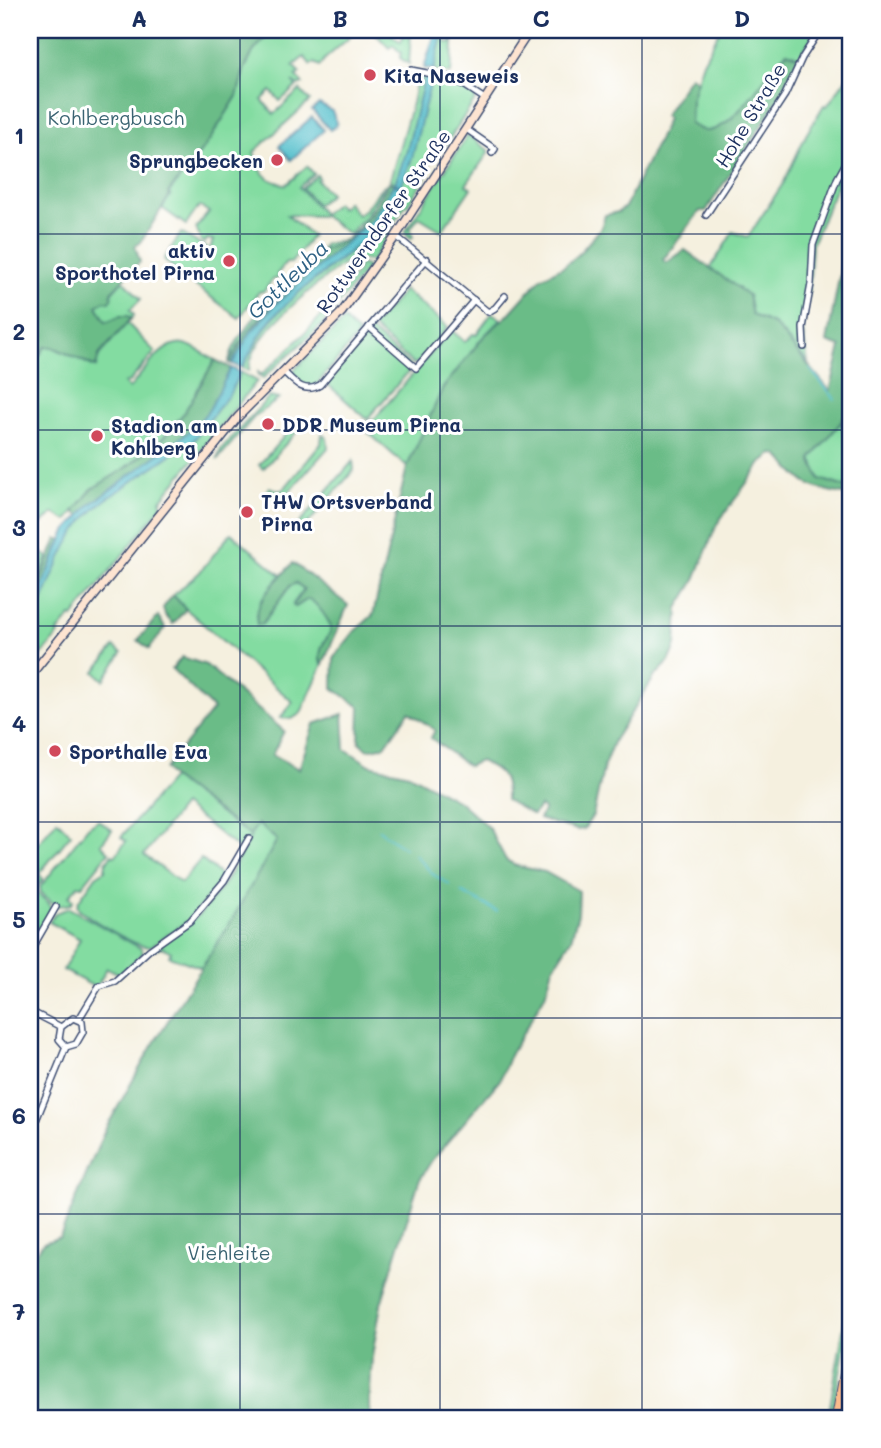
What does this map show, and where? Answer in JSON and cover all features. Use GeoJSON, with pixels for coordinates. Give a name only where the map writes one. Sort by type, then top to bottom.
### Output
{"type":"FeatureCollection","features":[{"type":"Feature","properties":{"kind":"main road","name":"Rottwerndorfer Straße"},"geometry":{"type":"LineString","coordinates":[[30,676],[238,417],[342,312],[396,236],[530,30]]}},
{"type":"Feature","properties":{"kind":"main road"},"geometry":{"type":"LineString","coordinates":[[836,1418],[851,1335]]}},
{"type":"Feature","properties":{"kind":"street","name":"Hohe Straße"},"geometry":{"type":"LineString","coordinates":[[706,215],[785,96],[802,58],[820,30]]}},
{"type":"Feature","properties":{"kind":"street"},"geometry":{"type":"LineString","coordinates":[[411,70],[453,78],[485,99]]}},
{"type":"Feature","properties":{"kind":"street"},"geometry":{"type":"LineString","coordinates":[[466,129],[495,149],[492,153]]}},
{"type":"Feature","properties":{"kind":"street"},"geometry":{"type":"LineString","coordinates":[[804,347],[803,328],[811,284],[813,245],[837,179],[851,154]]}},
{"type":"Feature","properties":{"kind":"street"},"geometry":{"type":"LineString","coordinates":[[396,236],[488,312],[505,296]]}},
{"type":"Feature","properties":{"kind":"street"},"geometry":{"type":"LineString","coordinates":[[284,372],[301,387],[310,390],[315,388],[427,259]]}},
{"type":"Feature","properties":{"kind":"street"},"geometry":{"type":"LineString","coordinates":[[369,327],[416,368],[474,300]]}},
{"type":"Feature","properties":{"kind":"street"},"geometry":{"type":"LineString","coordinates":[[79,1019],[99,986],[120,978],[149,950],[190,921],[224,881],[249,838]]}},
{"type":"Feature","properties":{"kind":"street"},"geometry":{"type":"LineString","coordinates":[[30,952],[55,907]]}},
{"type":"Feature","properties":{"kind":"street"},"geometry":{"type":"LineString","coordinates":[[30,1011],[61,1027]]}},
{"type":"Feature","properties":{"kind":"street"},"geometry":{"type":"LineString","coordinates":[[66,1047],[59,1040],[61,1027],[73,1018],[79,1019]]}},
{"type":"Feature","properties":{"kind":"street"},"geometry":{"type":"LineString","coordinates":[[66,1047],[76,1044],[81,1037],[84,1029],[79,1019]]}},
{"type":"Feature","properties":{"kind":"street"},"geometry":{"type":"LineString","coordinates":[[30,1135],[66,1047]]}},
{"type":"Feature","properties":{"kind":"green space","name":"Kohlbergbusch"},"geometry":{"type":"Polygon","coordinates":[[[30,30],[272,30],[253,52],[244,70],[237,96],[209,141],[168,193],[170,195],[141,242],[135,246],[140,262],[111,292],[112,299],[97,306],[106,322],[120,316],[128,316],[131,319],[99,355],[96,367],[53,347],[45,347],[30,370],[30,30]]]}},
{"type":"Feature","properties":{"kind":"green space"},"geometry":{"type":"Polygon","coordinates":[[[272,30],[358,30],[320,66],[314,63],[311,65],[304,57],[293,66],[300,73],[296,76],[303,84],[297,86],[293,82],[296,87],[280,101],[271,91],[262,100],[274,114],[300,90],[310,101],[254,152],[263,173],[286,185],[307,166],[314,174],[299,187],[323,214],[336,203],[341,208],[347,202],[358,215],[385,185],[365,217],[349,234],[323,216],[287,215],[312,236],[291,263],[286,263],[277,274],[279,279],[273,279],[264,291],[259,292],[239,318],[177,272],[164,259],[181,233],[210,250],[213,240],[207,239],[205,243],[201,241],[196,228],[209,212],[199,206],[186,225],[162,208],[170,196],[168,194],[209,141],[237,96],[244,70],[253,52],[272,30]]]}},
{"type":"Feature","properties":{"kind":"green space"},"geometry":{"type":"Polygon","coordinates":[[[372,30],[389,30],[401,42],[403,36],[400,30],[411,30],[409,64],[400,58],[401,53],[393,45],[389,48],[372,30]]]}},
{"type":"Feature","properties":{"kind":"green space"},"geometry":{"type":"Polygon","coordinates":[[[443,30],[446,30],[445,42],[451,43],[454,30],[451,74],[434,70],[443,30]]]}},
{"type":"Feature","properties":{"kind":"green space"},"geometry":{"type":"Polygon","coordinates":[[[720,30],[817,30],[799,57],[787,52],[782,56],[737,113],[715,129],[705,131],[690,124],[691,100],[703,62],[720,30]]]}},
{"type":"Feature","properties":{"kind":"green space"},"geometry":{"type":"Polygon","coordinates":[[[787,52],[799,57],[783,92],[706,211],[700,211],[663,260],[666,263],[685,250],[748,295],[752,315],[775,325],[830,391],[841,347],[827,342],[845,246],[851,237],[851,441],[842,417],[842,421],[811,459],[820,479],[851,489],[851,496],[810,485],[796,475],[778,455],[773,454],[762,462],[717,524],[694,582],[678,608],[676,646],[669,662],[655,676],[614,740],[604,766],[593,815],[584,829],[577,830],[539,819],[544,809],[540,806],[533,815],[506,800],[504,780],[498,771],[480,761],[468,766],[431,738],[435,730],[409,712],[385,746],[368,750],[359,742],[360,707],[333,688],[334,657],[355,631],[373,615],[407,467],[443,388],[484,336],[507,316],[541,278],[578,255],[601,228],[605,215],[625,207],[663,130],[667,118],[664,116],[690,76],[697,80],[691,100],[690,124],[705,131],[716,129],[739,111],[787,52]]]}},
{"type":"Feature","properties":{"kind":"green space"},"geometry":{"type":"Polygon","coordinates":[[[851,72],[851,152],[812,244],[809,293],[802,327],[808,363],[775,325],[752,315],[748,295],[710,269],[733,232],[748,237],[784,182],[806,135],[824,105],[827,106],[851,72]]]}},
{"type":"Feature","properties":{"kind":"green space"},"geometry":{"type":"Polygon","coordinates":[[[418,74],[425,75],[407,151],[395,183],[390,180],[418,74]]]}},
{"type":"Feature","properties":{"kind":"green space"},"geometry":{"type":"Polygon","coordinates":[[[432,76],[444,79],[446,83],[447,79],[476,96],[475,100],[446,144],[435,152],[424,175],[426,176],[386,234],[372,261],[357,259],[352,263],[349,260],[321,281],[273,325],[252,356],[249,371],[242,368],[260,336],[283,307],[363,240],[384,216],[400,188],[405,190],[401,186],[412,158],[432,76]]]}},
{"type":"Feature","properties":{"kind":"green space"},"geometry":{"type":"Polygon","coordinates":[[[468,135],[488,150],[466,185],[471,188],[442,231],[419,217],[410,229],[413,237],[411,239],[405,232],[468,135]]]}},
{"type":"Feature","properties":{"kind":"green space"},"geometry":{"type":"Polygon","coordinates":[[[317,175],[317,180],[330,194],[317,205],[302,188],[317,175]]]}},
{"type":"Feature","properties":{"kind":"green space"},"geometry":{"type":"Polygon","coordinates":[[[389,182],[394,184],[372,220],[278,302],[251,332],[232,364],[229,363],[247,332],[325,249],[346,239],[363,223],[389,182]]]}},
{"type":"Feature","properties":{"kind":"green space"},"geometry":{"type":"Polygon","coordinates":[[[345,240],[323,250],[311,266],[276,299],[246,335],[229,363],[240,336],[276,292],[278,294],[312,262],[325,244],[345,240]]]}},
{"type":"Feature","properties":{"kind":"green space"},"geometry":{"type":"Polygon","coordinates":[[[361,264],[368,267],[322,325],[263,378],[258,375],[258,372],[261,375],[313,325],[337,298],[361,264]]]}},
{"type":"Feature","properties":{"kind":"green space"},"geometry":{"type":"Polygon","coordinates":[[[123,280],[141,299],[130,310],[134,315],[131,319],[128,316],[120,316],[106,322],[97,306],[104,301],[110,302],[111,293],[123,280]]]}},
{"type":"Feature","properties":{"kind":"green space"},"geometry":{"type":"Polygon","coordinates":[[[404,290],[448,327],[419,362],[413,364],[372,327],[404,290]]]}},
{"type":"Feature","properties":{"kind":"green space"},"geometry":{"type":"Polygon","coordinates":[[[492,313],[501,319],[443,388],[407,467],[361,426],[363,422],[376,417],[451,330],[465,342],[473,334],[476,335],[492,313]]]}},
{"type":"Feature","properties":{"kind":"green space"},"geometry":{"type":"Polygon","coordinates":[[[344,320],[359,334],[318,383],[314,386],[303,385],[290,374],[344,320]]]}},
{"type":"Feature","properties":{"kind":"green space","name":"Stadion am Kohlberg"},"geometry":{"type":"Polygon","coordinates":[[[127,323],[155,352],[129,382],[124,383],[129,389],[161,352],[176,344],[192,347],[215,360],[184,413],[163,438],[126,468],[92,489],[67,521],[54,513],[37,527],[30,522],[30,370],[45,347],[53,347],[95,367],[99,355],[127,323]]]}},
{"type":"Feature","properties":{"kind":"green space"},"geometry":{"type":"Polygon","coordinates":[[[370,330],[411,369],[367,419],[326,383],[370,330]]]}},
{"type":"Feature","properties":{"kind":"green space"},"geometry":{"type":"Polygon","coordinates":[[[215,360],[231,368],[209,410],[195,427],[90,505],[80,516],[74,511],[92,489],[126,468],[163,438],[184,413],[215,360]]]}},
{"type":"Feature","properties":{"kind":"green space"},"geometry":{"type":"Polygon","coordinates":[[[240,372],[257,381],[161,500],[161,507],[30,670],[30,625],[73,532],[105,500],[182,447],[190,445],[230,393],[240,372]]]}},
{"type":"Feature","properties":{"kind":"green space"},"geometry":{"type":"Polygon","coordinates":[[[269,397],[279,399],[255,416],[217,460],[221,449],[269,397]]]}},
{"type":"Feature","properties":{"kind":"green space"},"geometry":{"type":"Polygon","coordinates":[[[302,420],[311,427],[301,427],[263,469],[259,465],[295,424],[302,420]]]}},
{"type":"Feature","properties":{"kind":"green space"},"geometry":{"type":"Polygon","coordinates":[[[842,421],[851,445],[851,489],[820,479],[811,459],[842,421]]]}},
{"type":"Feature","properties":{"kind":"green space"},"geometry":{"type":"Polygon","coordinates":[[[322,434],[327,438],[328,448],[278,504],[265,494],[269,487],[279,491],[284,489],[321,444],[322,434]]]}},
{"type":"Feature","properties":{"kind":"green space"},"geometry":{"type":"Polygon","coordinates":[[[353,461],[354,470],[304,528],[297,526],[353,461]]]}},
{"type":"Feature","properties":{"kind":"green space"},"geometry":{"type":"Polygon","coordinates":[[[231,533],[282,576],[261,600],[256,617],[262,624],[290,586],[296,583],[304,589],[293,604],[296,607],[308,599],[312,601],[323,612],[330,627],[331,631],[321,652],[320,661],[323,664],[301,713],[292,719],[280,718],[293,702],[173,595],[199,573],[231,533]]]}},
{"type":"Feature","properties":{"kind":"green space"},"geometry":{"type":"Polygon","coordinates":[[[57,539],[62,539],[30,615],[30,605],[57,539]]]}},
{"type":"Feature","properties":{"kind":"green space"},"geometry":{"type":"Polygon","coordinates":[[[30,544],[48,557],[30,605],[30,544]]]}},
{"type":"Feature","properties":{"kind":"green space"},"geometry":{"type":"Polygon","coordinates":[[[293,563],[348,605],[323,664],[320,661],[321,650],[330,633],[330,626],[322,612],[308,599],[295,607],[293,605],[304,589],[296,583],[290,586],[262,624],[257,625],[256,616],[262,599],[293,563]]]}},
{"type":"Feature","properties":{"kind":"green space"},"geometry":{"type":"Polygon","coordinates":[[[173,595],[186,609],[173,624],[163,608],[173,595]]]}},
{"type":"Feature","properties":{"kind":"green space"},"geometry":{"type":"Polygon","coordinates":[[[158,616],[165,628],[149,649],[138,640],[158,616]]]}},
{"type":"Feature","properties":{"kind":"green space"},"geometry":{"type":"Polygon","coordinates":[[[114,647],[122,653],[104,680],[95,672],[114,647]]]}},
{"type":"Feature","properties":{"kind":"green space","name":"Viehleite"},"geometry":{"type":"Polygon","coordinates":[[[182,657],[206,665],[284,731],[272,755],[299,769],[314,724],[343,714],[345,749],[370,765],[409,774],[460,802],[489,828],[506,860],[517,866],[545,872],[579,891],[578,914],[571,939],[553,968],[545,995],[509,1057],[500,1080],[432,1160],[419,1181],[381,1304],[372,1357],[369,1408],[372,1418],[30,1418],[30,1262],[43,1243],[60,1237],[105,1130],[152,1046],[233,918],[277,840],[258,824],[250,835],[172,778],[165,769],[213,709],[172,669],[182,657]]]}},
{"type":"Feature","properties":{"kind":"green space"},"geometry":{"type":"Polygon","coordinates":[[[172,778],[249,835],[257,823],[277,840],[257,879],[202,968],[169,956],[171,952],[162,947],[153,950],[200,914],[226,881],[251,836],[240,850],[183,805],[144,855],[181,883],[201,859],[224,878],[189,920],[150,947],[112,931],[77,907],[96,876],[105,870],[112,854],[115,856],[126,841],[121,837],[172,778]]]}},
{"type":"Feature","properties":{"kind":"green space"},"geometry":{"type":"Polygon","coordinates":[[[57,820],[71,834],[39,874],[43,879],[37,886],[37,893],[49,903],[51,910],[30,947],[30,838],[38,844],[57,820]]]}},
{"type":"Feature","properties":{"kind":"green space"},"geometry":{"type":"Polygon","coordinates":[[[98,820],[112,830],[101,844],[109,852],[82,886],[78,885],[69,896],[73,900],[71,904],[57,906],[41,893],[40,887],[88,827],[98,820]]]}},
{"type":"Feature","properties":{"kind":"green space"},"geometry":{"type":"Polygon","coordinates":[[[69,908],[142,949],[143,953],[120,974],[107,968],[96,988],[63,970],[80,939],[49,922],[55,913],[69,908]]]}},
{"type":"Feature","properties":{"kind":"green space"},"geometry":{"type":"Polygon","coordinates":[[[851,1285],[851,1311],[832,1418],[828,1418],[851,1285]]]}},
{"type":"Feature","properties":{"kind":"water"},"geometry":{"type":"Polygon","coordinates":[[[436,30],[443,30],[434,70],[424,68],[436,30]]]}},
{"type":"Feature","properties":{"kind":"water"},"geometry":{"type":"Polygon","coordinates":[[[425,75],[432,76],[412,158],[401,186],[395,183],[407,151],[425,75]]]}},
{"type":"Feature","properties":{"kind":"water"},"geometry":{"type":"Polygon","coordinates":[[[319,104],[332,111],[337,124],[330,130],[312,110],[319,104]]]}},
{"type":"Feature","properties":{"kind":"water"},"geometry":{"type":"Polygon","coordinates":[[[312,117],[324,130],[291,160],[279,146],[312,117]]]}},
{"type":"Feature","properties":{"kind":"water"},"geometry":{"type":"Polygon","coordinates":[[[394,184],[400,188],[387,212],[364,240],[298,293],[271,319],[242,368],[232,364],[251,332],[278,302],[372,220],[394,184]]]}},
{"type":"Feature","properties":{"kind":"water"},"geometry":{"type":"Polygon","coordinates":[[[231,368],[240,372],[230,393],[190,445],[182,447],[105,500],[79,527],[61,558],[30,625],[30,615],[66,531],[90,505],[195,427],[209,410],[231,368]]]}},
{"type":"Feature","properties":{"kind":"waterway"},"geometry":{"type":"LineString","coordinates":[[810,369],[835,399]]}},
{"type":"Feature","properties":{"kind":"waterway"},"geometry":{"type":"LineString","coordinates":[[379,830],[404,848]]}},
{"type":"Feature","properties":{"kind":"waterway"},"geometry":{"type":"LineString","coordinates":[[415,855],[434,875],[450,885]]}},
{"type":"Feature","properties":{"kind":"waterway"},"geometry":{"type":"LineString","coordinates":[[461,892],[497,911]]}},
{"type":"Feature","properties":{"kind":"place","name":"Kita Naseweis"},"geometry":{"type":"Point","coordinates":[370,75]}},
{"type":"Feature","properties":{"kind":"place","name":"Sprungbecken"},"geometry":{"type":"Point","coordinates":[277,160]}},
{"type":"Feature","properties":{"kind":"place","name":"aktiv Sporthotel Pirna"},"geometry":{"type":"Point","coordinates":[229,261]}},
{"type":"Feature","properties":{"kind":"place","name":"DDR Museum Pirna"},"geometry":{"type":"Point","coordinates":[268,424]}},
{"type":"Feature","properties":{"kind":"place","name":"Stadion am Kohlberg"},"geometry":{"type":"Point","coordinates":[97,436]}},
{"type":"Feature","properties":{"kind":"place","name":"THW Ortsverband Pirna"},"geometry":{"type":"Point","coordinates":[247,512]}},
{"type":"Feature","properties":{"kind":"place","name":"Sporthalle Eva"},"geometry":{"type":"Point","coordinates":[55,751]}},
{"type":"Feature","properties":{"kind":"water label","name":"Gottleuba"},"geometry":{"type":"Point","coordinates":[287,279]}}]}
